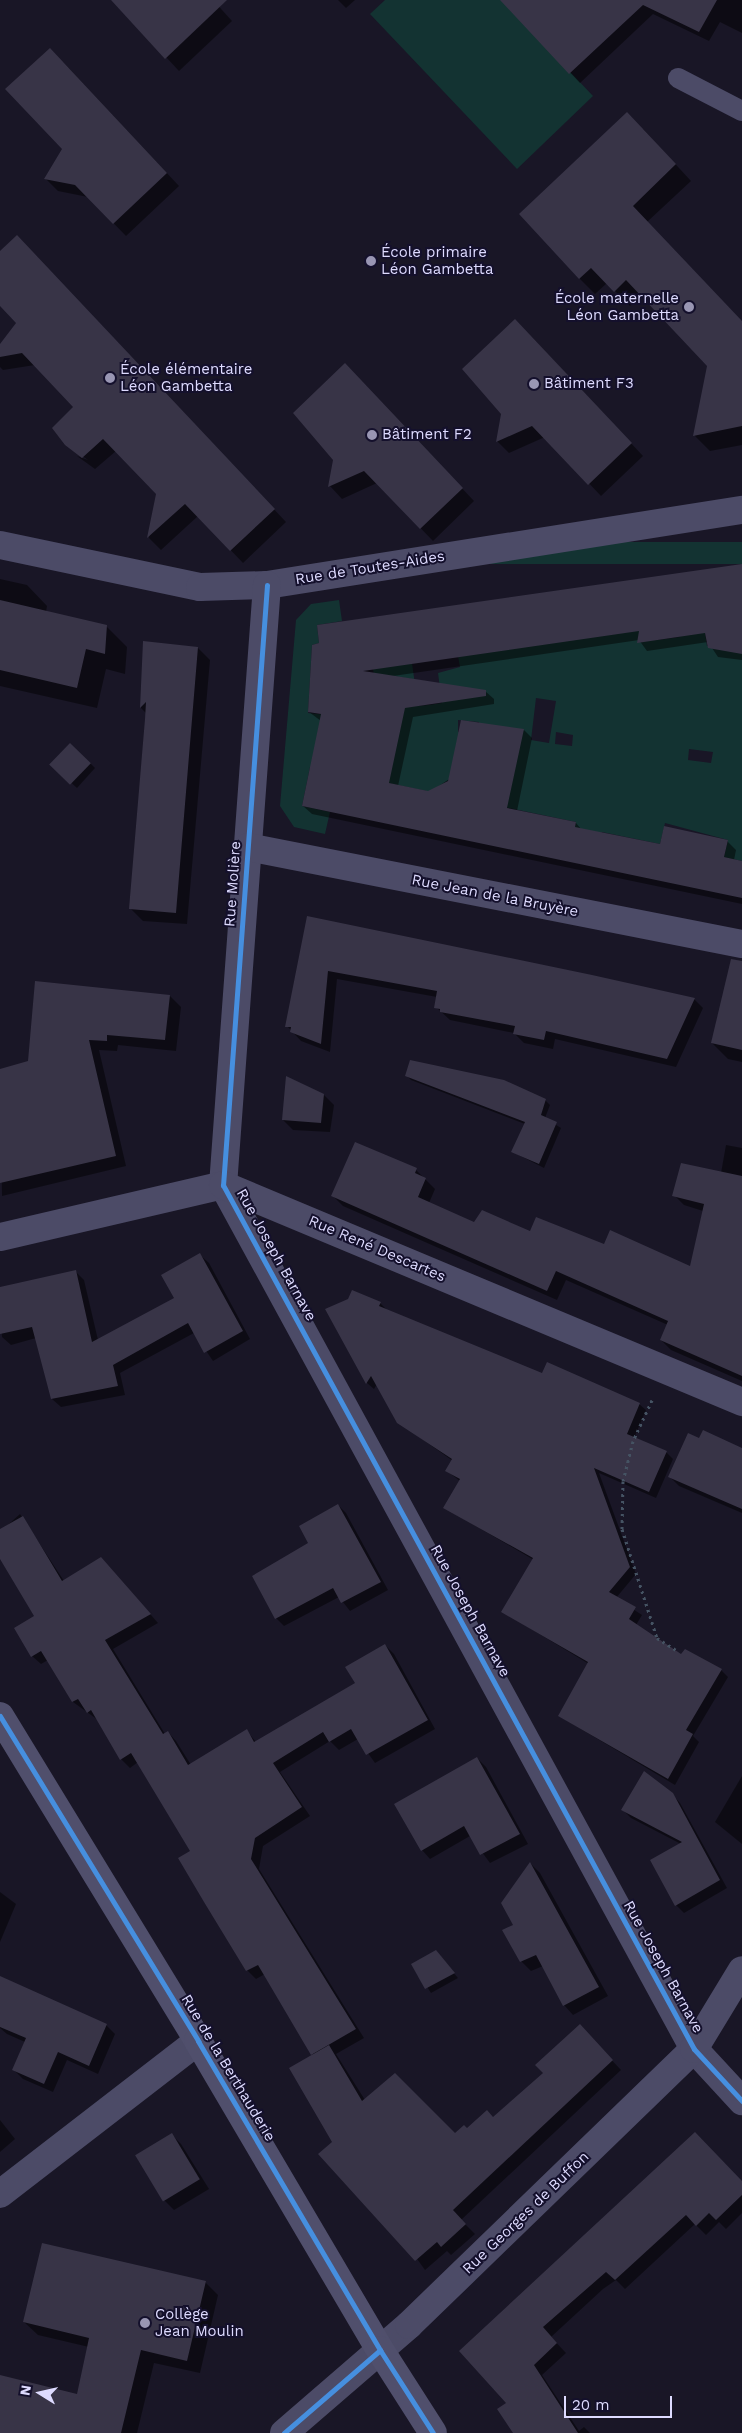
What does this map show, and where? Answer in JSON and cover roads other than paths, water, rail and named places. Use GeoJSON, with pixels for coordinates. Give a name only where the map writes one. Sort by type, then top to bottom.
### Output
{"type":"FeatureCollection","features":[{"type":"Feature","properties":{"kind":"street","name":"Rue de Toutes-Aides"},"geometry":{"type":"LineString","coordinates":[[0,544],[200,587],[267,585],[742,510]]}},
{"type":"Feature","properties":{"kind":"street","name":"Rue Molière"},"geometry":{"type":"LineString","coordinates":[[224,1185],[267,585]]}},
{"type":"Feature","properties":{"kind":"street","name":"Rue Jean de la Bruyère"},"geometry":{"type":"LineString","coordinates":[[248,847],[742,944]]}},
{"type":"Feature","properties":{"kind":"street"},"geometry":{"type":"LineString","coordinates":[[0,1237],[224,1185]]}},
{"type":"Feature","properties":{"kind":"street","name":"Rue René Descartes"},"geometry":{"type":"LineString","coordinates":[[224,1185],[742,1402]]}},
{"type":"Feature","properties":{"kind":"street","name":"Rue Joseph Barnave"},"geometry":{"type":"LineString","coordinates":[[224,1185],[694,2049],[742,2101]]}},
{"type":"Feature","properties":{"kind":"street","name":"Rue de la Berthauderie"},"geometry":{"type":"LineString","coordinates":[[0,1716],[198,2040],[380,2350],[433,2433]]}},
{"type":"Feature","properties":{"kind":"street","name":"Rue Georges de Buffon"},"geometry":{"type":"LineString","coordinates":[[284,2433],[409,2326],[694,2049],[742,1970]]}},
{"type":"Feature","properties":{"kind":"street"},"geometry":{"type":"LineString","coordinates":[[0,2194],[198,2040]]}},
{"type":"Feature","properties":{"kind":"lane"},"geometry":{"type":"LineString","coordinates":[[678,78],[742,111]]}},
{"type":"Feature","properties":{"kind":"place","name":"École primaire Léon Gambetta"},"geometry":{"type":"Point","coordinates":[371,261]}},
{"type":"Feature","properties":{"kind":"place","name":"École maternelle Léon Gambetta"},"geometry":{"type":"Point","coordinates":[689,307]}},
{"type":"Feature","properties":{"kind":"place","name":"École élémentaire Léon Gambetta"},"geometry":{"type":"Point","coordinates":[110,378]}},
{"type":"Feature","properties":{"kind":"place","name":"Bâtiment F3"},"geometry":{"type":"Point","coordinates":[534,384]}},
{"type":"Feature","properties":{"kind":"place","name":"Bâtiment F2"},"geometry":{"type":"Point","coordinates":[372,435]}},
{"type":"Feature","properties":{"kind":"place","name":"Collège Jean Moulin"},"geometry":{"type":"Point","coordinates":[145,2323]}}]}
